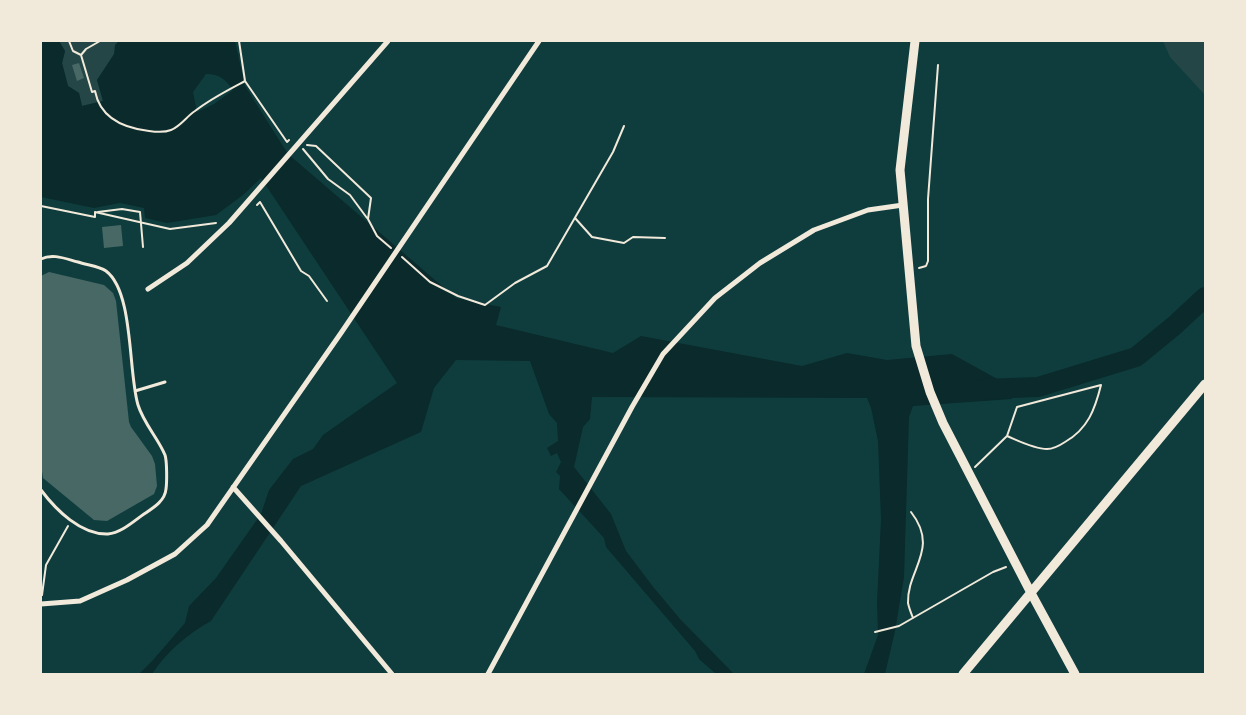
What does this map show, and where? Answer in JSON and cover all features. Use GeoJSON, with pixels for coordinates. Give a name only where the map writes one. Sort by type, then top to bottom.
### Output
{"type":"FeatureCollection","features":[{"type":"Feature","properties":{"kind":"street"},"geometry":{"type":"LineString","coordinates":[[148,289],[187,263],[229,223],[254,192],[388,41]]}},
{"type":"Feature","properties":{"kind":"street"},"geometry":{"type":"LineString","coordinates":[[41,604],[80,601],[127,580],[176,554],[207,525],[341,333],[539,41]]}},
{"type":"Feature","properties":{"kind":"street"},"geometry":{"type":"LineString","coordinates":[[916,41],[900,170],[916,346],[930,392],[943,423],[1074,674]]}},
{"type":"Feature","properties":{"kind":"street"},"geometry":{"type":"LineString","coordinates":[[488,674],[632,407],[663,354],[715,298],[760,263],[814,230],[868,210],[903,205]]}},
{"type":"Feature","properties":{"kind":"street"},"geometry":{"type":"LineString","coordinates":[[963,674],[1205,384]]}},
{"type":"Feature","properties":{"kind":"street"},"geometry":{"type":"LineString","coordinates":[[233,487],[392,674]]}},
{"type":"Feature","properties":{"kind":"lane"},"geometry":{"type":"LineString","coordinates":[[41,259],[57,256],[106,271],[118,284],[124,303],[138,405],[166,457],[166,491],[160,502],[128,526],[110,534],[91,532],[72,520],[53,506],[41,490]]}},
{"type":"Feature","properties":{"kind":"lane"},"geometry":{"type":"LineString","coordinates":[[136,391],[165,382]]}},
{"type":"Feature","properties":{"kind":"path"},"geometry":{"type":"LineString","coordinates":[[69,41],[73,51],[81,55],[92,92],[94,91],[97,101],[105,113],[117,122],[138,130],[169,132],[198,109],[245,81]]}},
{"type":"Feature","properties":{"kind":"path"},"geometry":{"type":"LineString","coordinates":[[81,55],[86,49],[100,41]]}},
{"type":"Feature","properties":{"kind":"path"},"geometry":{"type":"LineString","coordinates":[[239,41],[245,81],[287,142],[292,137],[328,178],[350,195],[368,219],[377,236],[430,282],[458,296],[485,305],[515,283],[547,266],[613,152],[624,126]]}},
{"type":"Feature","properties":{"kind":"path"},"geometry":{"type":"LineString","coordinates":[[909,270],[926,266],[928,261],[928,199],[938,65]]}},
{"type":"Feature","properties":{"kind":"path"},"geometry":{"type":"LineString","coordinates":[[298,143],[316,146],[371,198],[368,219]]}},
{"type":"Feature","properties":{"kind":"path"},"geometry":{"type":"LineString","coordinates":[[247,201],[252,208],[260,202],[301,271],[309,276],[327,301]]}},
{"type":"Feature","properties":{"kind":"path"},"geometry":{"type":"LineString","coordinates":[[41,206],[94,217],[95,212]]}},
{"type":"Feature","properties":{"kind":"path"},"geometry":{"type":"LineString","coordinates":[[95,212],[122,209],[140,212],[144,247]]}},
{"type":"Feature","properties":{"kind":"path"},"geometry":{"type":"LineString","coordinates":[[95,212],[170,229],[229,223]]}},
{"type":"Feature","properties":{"kind":"path"},"geometry":{"type":"LineString","coordinates":[[575,218],[592,237],[624,243],[633,237],[665,238]]}},
{"type":"Feature","properties":{"kind":"path"},"geometry":{"type":"LineString","coordinates":[[969,473],[1006,436],[1016,407],[1102,385],[1089,421],[1076,436],[1054,449],[1045,449],[1006,436]]}},
{"type":"Feature","properties":{"kind":"path"},"geometry":{"type":"LineString","coordinates":[[912,512],[919,522],[923,545],[908,599],[908,606],[913,618]]}},
{"type":"Feature","properties":{"kind":"path"},"geometry":{"type":"LineString","coordinates":[[41,598],[46,565],[72,520]]}},
{"type":"Feature","properties":{"kind":"path"},"geometry":{"type":"LineString","coordinates":[[875,632],[900,626],[993,572],[1016,563]]}},
{"type":"Feature","properties":{"kind":"path"},"geometry":{"type":"LineString","coordinates":[[41,566],[46,565]]}},
{"type":"Feature","properties":{"kind":"shaded area"},"geometry":{"type":"Polygon","coordinates":[[[41,41],[59,41],[65,51],[62,63],[68,86],[79,93],[82,106],[103,101],[97,80],[114,54],[115,45],[119,41],[235,41],[245,86],[288,154],[456,298],[501,307],[496,325],[613,353],[641,336],[802,366],[847,353],[887,360],[952,354],[1010,386],[1012,399],[913,406],[909,417],[904,577],[895,631],[885,674],[864,674],[878,635],[877,602],[881,520],[878,441],[867,398],[592,397],[590,419],[583,427],[574,467],[611,514],[626,551],[654,588],[681,620],[734,674],[716,674],[699,659],[695,651],[606,547],[604,538],[559,489],[560,476],[556,472],[561,462],[557,453],[551,456],[547,448],[558,441],[557,423],[549,414],[530,361],[456,360],[434,388],[421,432],[301,486],[211,621],[194,631],[178,644],[152,674],[139,674],[185,623],[189,606],[216,578],[261,514],[269,490],[293,459],[313,449],[323,435],[397,383],[261,178],[243,195],[216,215],[167,223],[145,218],[144,208],[120,203],[94,208],[41,197],[41,41]],[[206,74],[193,92],[197,112],[214,104],[233,90],[222,78],[206,74]]]}},
{"type":"Feature","properties":{"kind":"shaded area"},"geometry":{"type":"Polygon","coordinates":[[[59,41],[119,41],[115,45],[115,54],[97,80],[103,101],[82,106],[79,93],[68,86],[62,63],[65,51],[59,41]]]}},
{"type":"Feature","properties":{"kind":"shaded area"},"geometry":{"type":"Polygon","coordinates":[[[1163,41],[1205,41],[1205,95],[1170,57],[1163,41]]]}},
{"type":"Feature","properties":{"kind":"building"},"geometry":{"type":"Polygon","coordinates":[[[79,63],[84,78],[77,81],[72,65],[79,63]]]}},
{"type":"Feature","properties":{"kind":"building"},"geometry":{"type":"Polygon","coordinates":[[[121,225],[123,246],[104,248],[102,227],[121,225]]]}},
{"type":"Feature","properties":{"kind":"building"},"geometry":{"type":"Polygon","coordinates":[[[49,272],[104,285],[113,293],[116,301],[129,422],[152,456],[155,464],[157,486],[154,494],[107,521],[94,520],[43,478],[41,464],[41,276],[49,272]]]}},
{"type":"Feature","properties":{"kind":"waterway"},"geometry":{"type":"LineString","coordinates":[[983,389],[1038,387],[1136,357],[1205,297]]}}]}
